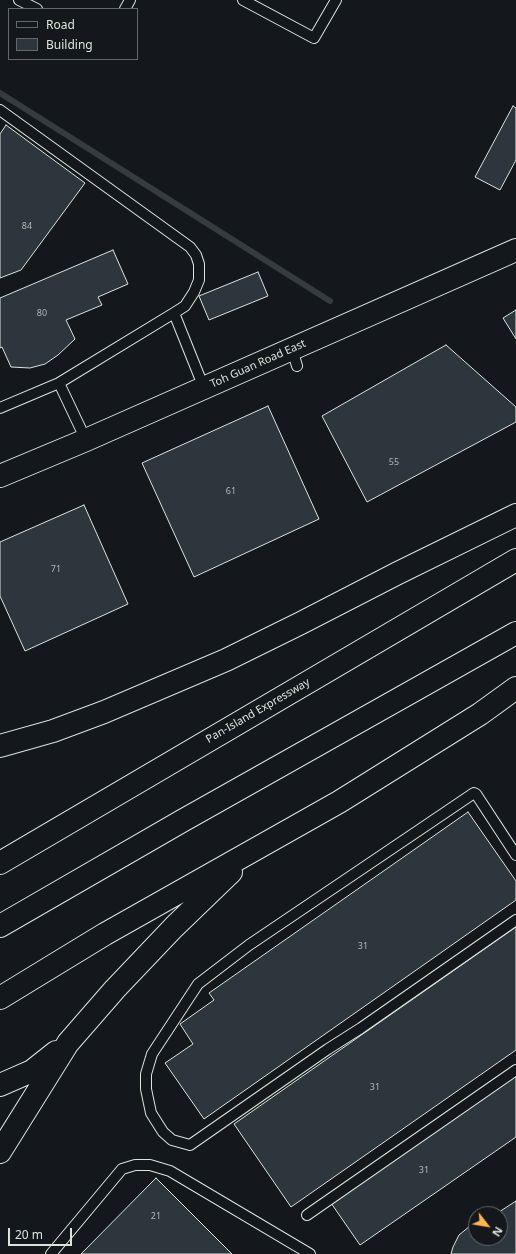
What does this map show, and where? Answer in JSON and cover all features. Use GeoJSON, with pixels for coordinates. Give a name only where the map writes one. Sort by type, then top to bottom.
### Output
{"type":"FeatureCollection","features":[{"type":"Feature","properties":{"kind":"main road","name":"Toh Guan Road East"},"geometry":{"type":"LineString","coordinates":[[0,476],[204,388],[294,358],[516,250]]}},
{"type":"Feature","properties":{"kind":"main road"},"geometry":{"type":"LineString","coordinates":[[0,746],[53,731],[104,712],[226,660],[516,515]]}},
{"type":"Feature","properties":{"kind":"main road","name":"Pan-Island Expressway"},"geometry":{"type":"LineString","coordinates":[[0,863],[516,560]]}},
{"type":"Feature","properties":{"kind":"main road"},"geometry":{"type":"LineString","coordinates":[[0,926],[182,821],[516,633]]}},
{"type":"Feature","properties":{"kind":"main road"},"geometry":{"type":"LineString","coordinates":[[0,998],[105,934],[346,798],[480,714],[516,688]]}},
{"type":"Feature","properties":{"kind":"main road"},"geometry":{"type":"LineString","coordinates":[[0,1152],[68,1043],[114,989],[174,926],[255,850]]}},
{"type":"Feature","properties":{"kind":"main road"},"geometry":{"type":"LineString","coordinates":[[0,1085],[32,1071],[68,1043]]}},
{"type":"Feature","properties":{"kind":"lane"},"geometry":{"type":"LineString","coordinates":[[19,0],[34,5]]}},
{"type":"Feature","properties":{"kind":"lane"},"geometry":{"type":"LineString","coordinates":[[243,0],[314,38],[336,0]]}},
{"type":"Feature","properties":{"kind":"lane"},"geometry":{"type":"LineString","coordinates":[[0,110],[190,248],[196,255],[199,264],[199,280],[194,292],[185,306],[59,384],[0,408]]}},
{"type":"Feature","properties":{"kind":"lane"},"geometry":{"type":"LineString","coordinates":[[174,313],[204,388]]}},
{"type":"Feature","properties":{"kind":"lane"},"geometry":{"type":"LineString","coordinates":[[59,384],[86,440]]}},
{"type":"Feature","properties":{"kind":"lane"},"geometry":{"type":"LineString","coordinates":[[516,855],[474,793],[249,945],[198,984],[152,1054],[146,1074],[146,1089],[151,1113],[163,1132],[172,1140],[190,1145],[516,920]]}},
{"type":"Feature","properties":{"kind":"lane"},"geometry":{"type":"LineString","coordinates":[[307,1215],[516,1070]]}},
{"type":"Feature","properties":{"kind":"lane"},"geometry":{"type":"LineString","coordinates":[[51,1254],[122,1169],[135,1165],[150,1165],[170,1171],[310,1254]]}},
{"type":"Feature","properties":{"kind":"building"},"geometry":{"type":"Polygon","coordinates":[[[513,106],[516,108],[516,160],[500,190],[475,177],[513,106]]]}},
{"type":"Feature","properties":{"kind":"building"},"geometry":{"type":"Polygon","coordinates":[[[6,125],[85,183],[21,270],[0,278],[0,134],[6,125]]]}},
{"type":"Feature","properties":{"kind":"building"},"geometry":{"type":"Polygon","coordinates":[[[113,250],[128,284],[98,297],[102,305],[66,320],[75,339],[58,355],[45,364],[30,368],[11,367],[2,347],[0,348],[0,298],[113,250]]]}},
{"type":"Feature","properties":{"kind":"building"},"geometry":{"type":"Polygon","coordinates":[[[258,272],[268,296],[209,320],[199,296],[258,272]]]}},
{"type":"Feature","properties":{"kind":"building"},"geometry":{"type":"Polygon","coordinates":[[[516,310],[516,339],[503,318],[516,310]]]}},
{"type":"Feature","properties":{"kind":"building"},"geometry":{"type":"Polygon","coordinates":[[[446,345],[516,407],[516,422],[367,502],[322,416],[446,345]]]}},
{"type":"Feature","properties":{"kind":"building"},"geometry":{"type":"Polygon","coordinates":[[[268,406],[319,519],[194,577],[142,463],[268,406]]]}},
{"type":"Feature","properties":{"kind":"building"},"geometry":{"type":"Polygon","coordinates":[[[84,505],[128,604],[25,651],[0,596],[0,542],[84,505]]]}},
{"type":"Feature","properties":{"kind":"building"},"geometry":{"type":"Polygon","coordinates":[[[468,812],[516,881],[516,900],[204,1119],[165,1063],[193,1044],[180,1024],[214,1000],[209,993],[468,812]]]}},
{"type":"Feature","properties":{"kind":"building"},"geometry":{"type":"Polygon","coordinates":[[[516,927],[516,1050],[291,1207],[234,1124],[516,927]]]}},
{"type":"Feature","properties":{"kind":"building"},"geometry":{"type":"Polygon","coordinates":[[[516,1075],[516,1137],[360,1245],[331,1203],[516,1075]]]}},
{"type":"Feature","properties":{"kind":"building"},"geometry":{"type":"Polygon","coordinates":[[[156,1178],[232,1254],[81,1254],[156,1178]]]}},
{"type":"Feature","properties":{"kind":"building"},"geometry":{"type":"Polygon","coordinates":[[[516,1201],[516,1254],[451,1254],[459,1235],[468,1228],[468,1246],[508,1246],[508,1206],[516,1201]]]}},
{"type":"Feature","properties":{"kind":"waterway"},"geometry":{"type":"LineString","coordinates":[[0,93],[330,301]]}}]}
